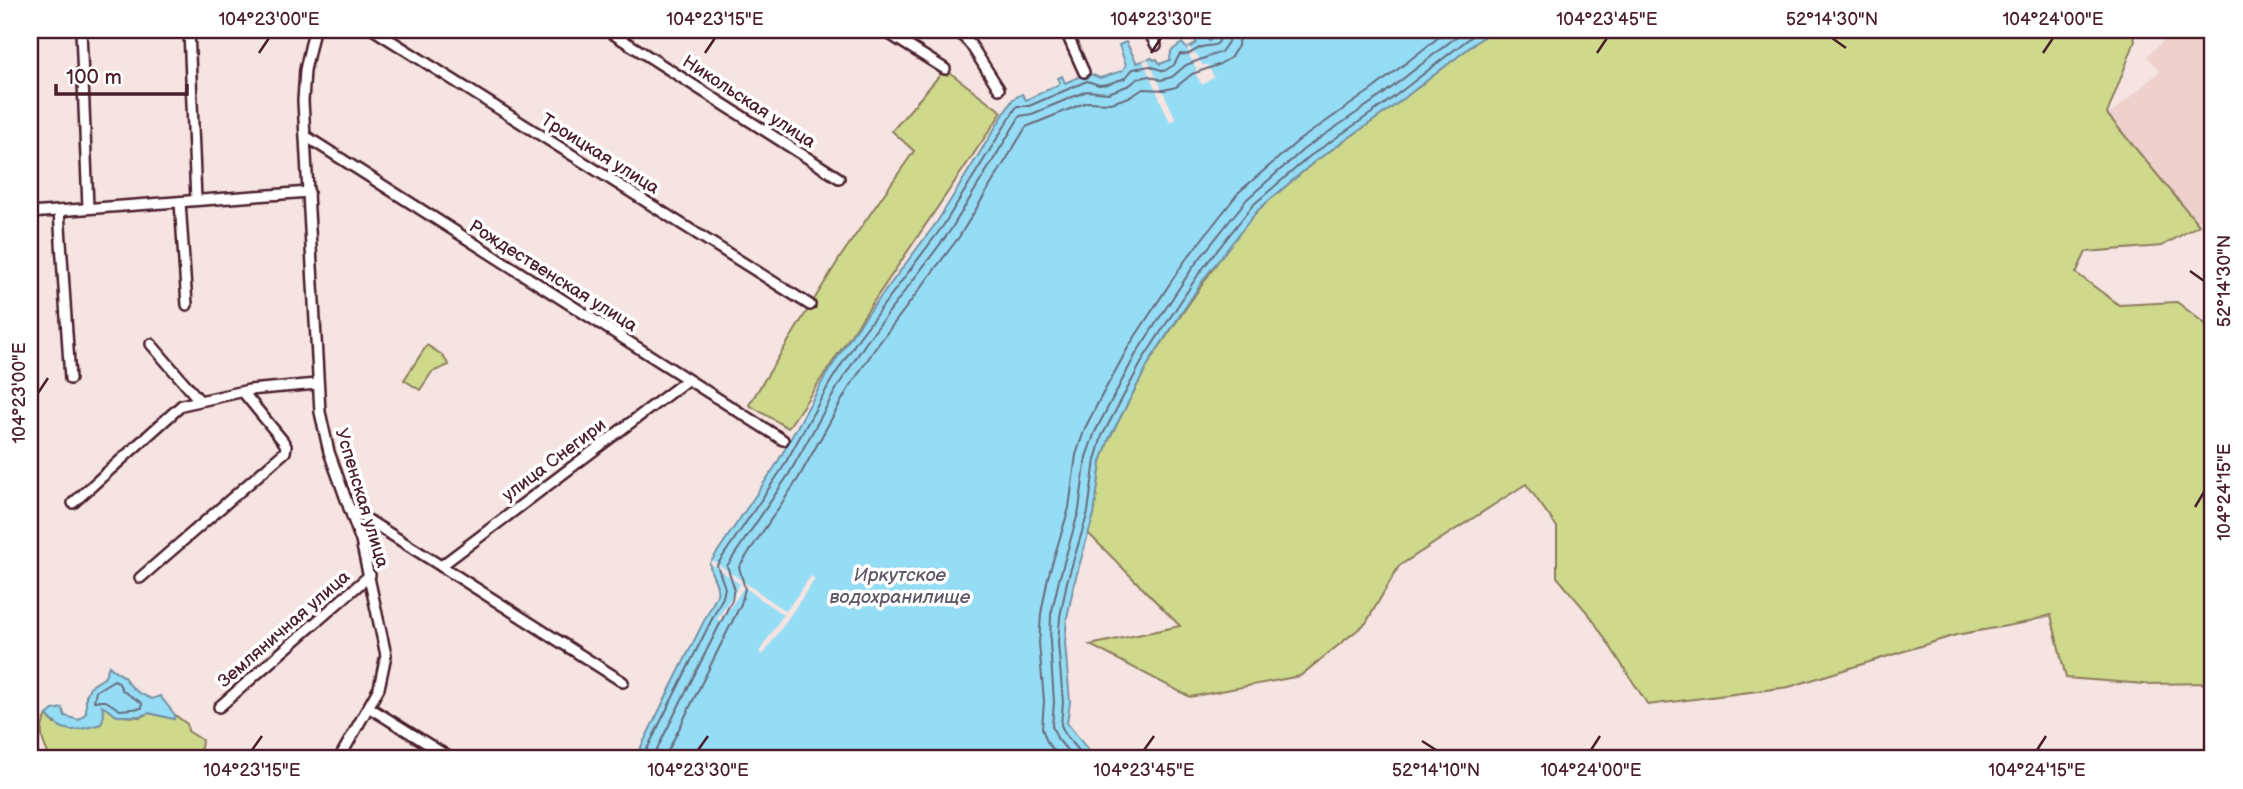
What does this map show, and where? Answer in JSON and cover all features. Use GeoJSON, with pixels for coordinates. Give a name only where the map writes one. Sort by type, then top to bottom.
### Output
{"type":"FeatureCollection","features":[{"type":"Feature","properties":{"kind":"street"},"geometry":{"type":"LineString","coordinates":[[80,30],[88,208]]}},
{"type":"Feature","properties":{"kind":"street"},"geometry":{"type":"LineString","coordinates":[[188,30],[197,200]]}},
{"type":"Feature","properties":{"kind":"street","name":"Успенская улица"},"geometry":{"type":"LineString","coordinates":[[314,30],[305,69],[303,101],[307,137],[317,384],[329,453],[361,541],[386,655],[379,688],[370,708],[339,759]]}},
{"type":"Feature","properties":{"kind":"street","name":"Троицкая улица"},"geometry":{"type":"LineString","coordinates":[[374,30],[810,305]]}},
{"type":"Feature","properties":{"kind":"street","name":"Никольская улица"},"geometry":{"type":"LineString","coordinates":[[607,30],[839,178]]}},
{"type":"Feature","properties":{"kind":"street"},"geometry":{"type":"LineString","coordinates":[[883,30],[946,69]]}},
{"type":"Feature","properties":{"kind":"street"},"geometry":{"type":"LineString","coordinates":[[957,30],[971,45],[999,89]]}},
{"type":"Feature","properties":{"kind":"street"},"geometry":{"type":"LineString","coordinates":[[1065,30],[1084,72]]}},
{"type":"Feature","properties":{"kind":"street"},"geometry":{"type":"LineString","coordinates":[[1148,30],[1156,45]]}},
{"type":"Feature","properties":{"kind":"street","name":"Рождественская улица"},"geometry":{"type":"LineString","coordinates":[[307,137],[783,440]]}},
{"type":"Feature","properties":{"kind":"street"},"geometry":{"type":"LineString","coordinates":[[30,213],[309,192]]}},
{"type":"Feature","properties":{"kind":"street"},"geometry":{"type":"LineString","coordinates":[[180,202],[187,305]]}},
{"type":"Feature","properties":{"kind":"street"},"geometry":{"type":"LineString","coordinates":[[59,211],[70,379]]}},
{"type":"Feature","properties":{"kind":"street"},"geometry":{"type":"LineString","coordinates":[[151,344],[199,400]]}},
{"type":"Feature","properties":{"kind":"street","name":"улица Снегири"},"geometry":{"type":"LineString","coordinates":[[440,566],[688,380]]}},
{"type":"Feature","properties":{"kind":"street"},"geometry":{"type":"LineString","coordinates":[[73,503],[183,405],[243,392],[317,384]]}},
{"type":"Feature","properties":{"kind":"street"},"geometry":{"type":"LineString","coordinates":[[141,578],[285,452],[283,440],[243,392]]}},
{"type":"Feature","properties":{"kind":"street"},"geometry":{"type":"LineString","coordinates":[[349,508],[623,682]]}},
{"type":"Feature","properties":{"kind":"street","name":"Земляничная улица"},"geometry":{"type":"LineString","coordinates":[[219,707],[370,575]]}},
{"type":"Feature","properties":{"kind":"street"},"geometry":{"type":"LineString","coordinates":[[370,708],[452,759]]}},
{"type":"Feature","properties":{"kind":"shaded area"},"geometry":{"type":"Polygon","coordinates":[[[2175,30],[2213,30],[2213,213],[2196,222],[2107,117],[2160,71],[2147,56],[2175,30]]]}},
{"type":"Feature","properties":{"kind":"green space"},"geometry":{"type":"Polygon","coordinates":[[[1492,30],[2132,30],[2135,41],[2107,114],[2199,225],[2162,246],[2086,252],[2076,273],[2119,305],[2177,302],[2213,330],[2213,683],[2145,684],[2066,678],[2051,615],[1956,635],[1789,687],[1648,705],[1591,617],[1557,577],[1557,527],[1526,484],[1399,566],[1366,623],[1300,676],[1190,697],[1090,645],[1180,626],[1088,533],[1094,514],[1101,462],[1109,439],[1151,359],[1234,238],[1258,210],[1314,162],[1390,109],[1492,30]]]}},
{"type":"Feature","properties":{"kind":"green space"},"geometry":{"type":"Polygon","coordinates":[[[945,69],[1002,112],[788,428],[749,405],[841,256],[914,151],[892,131],[945,69]]]}},
{"type":"Feature","properties":{"kind":"green space"},"geometry":{"type":"Polygon","coordinates":[[[427,345],[442,355],[449,365],[432,372],[420,390],[404,380],[427,345]]]}},
{"type":"Feature","properties":{"kind":"green space"},"geometry":{"type":"Polygon","coordinates":[[[30,692],[35,708],[36,743],[41,759],[30,759],[30,692]]]}},
{"type":"Feature","properties":{"kind":"green space"},"geometry":{"type":"Polygon","coordinates":[[[101,705],[117,716],[140,717],[149,713],[174,719],[175,715],[187,724],[188,731],[202,740],[199,752],[190,759],[165,759],[143,752],[132,753],[120,759],[51,759],[42,737],[42,727],[47,715],[54,724],[94,726],[101,724],[101,705]]]}},
{"type":"Feature","properties":{"kind":"water","name":"Иркутское водохранилище"},"geometry":{"type":"Polygon","coordinates":[[[1213,30],[1492,30],[1390,109],[1314,162],[1258,210],[1206,276],[1151,359],[1109,439],[1101,462],[1094,514],[1067,618],[1065,643],[1070,702],[1067,723],[1095,759],[635,759],[717,595],[710,563],[776,465],[825,377],[852,335],[937,222],[1013,99],[1022,94],[1026,100],[1060,84],[1058,78],[1062,76],[1065,83],[1088,73],[1100,78],[1122,71],[1126,65],[1119,45],[1126,42],[1137,63],[1152,58],[1157,59],[1160,64],[1170,60],[1171,51],[1182,43],[1187,49],[1196,43],[1193,34],[1196,31],[1200,31],[1209,41],[1213,30]]]}},
{"type":"Feature","properties":{"kind":"water"},"geometry":{"type":"Polygon","coordinates":[[[109,666],[138,692],[152,699],[160,696],[175,715],[174,719],[149,713],[140,716],[117,716],[102,706],[104,715],[101,724],[72,730],[60,727],[47,715],[62,708],[65,716],[79,720],[86,713],[86,696],[90,687],[104,678],[109,666]]]}},
{"type":"Feature","properties":{"kind":"pier"},"geometry":{"type":"Polygon","coordinates":[[[1189,47],[1203,66],[1207,64],[1214,77],[1202,85],[1194,72],[1197,70],[1187,49],[1189,47]]]}},
{"type":"Feature","properties":{"kind":"pier"},"geometry":{"type":"Polygon","coordinates":[[[1148,59],[1176,119],[1170,122],[1143,61],[1148,59]]]}},
{"type":"Feature","properties":{"kind":"pier"},"geometry":{"type":"Polygon","coordinates":[[[712,560],[786,611],[811,576],[815,579],[763,655],[759,652],[783,615],[744,587],[721,621],[717,619],[740,584],[710,563],[712,560]]]}}]}
